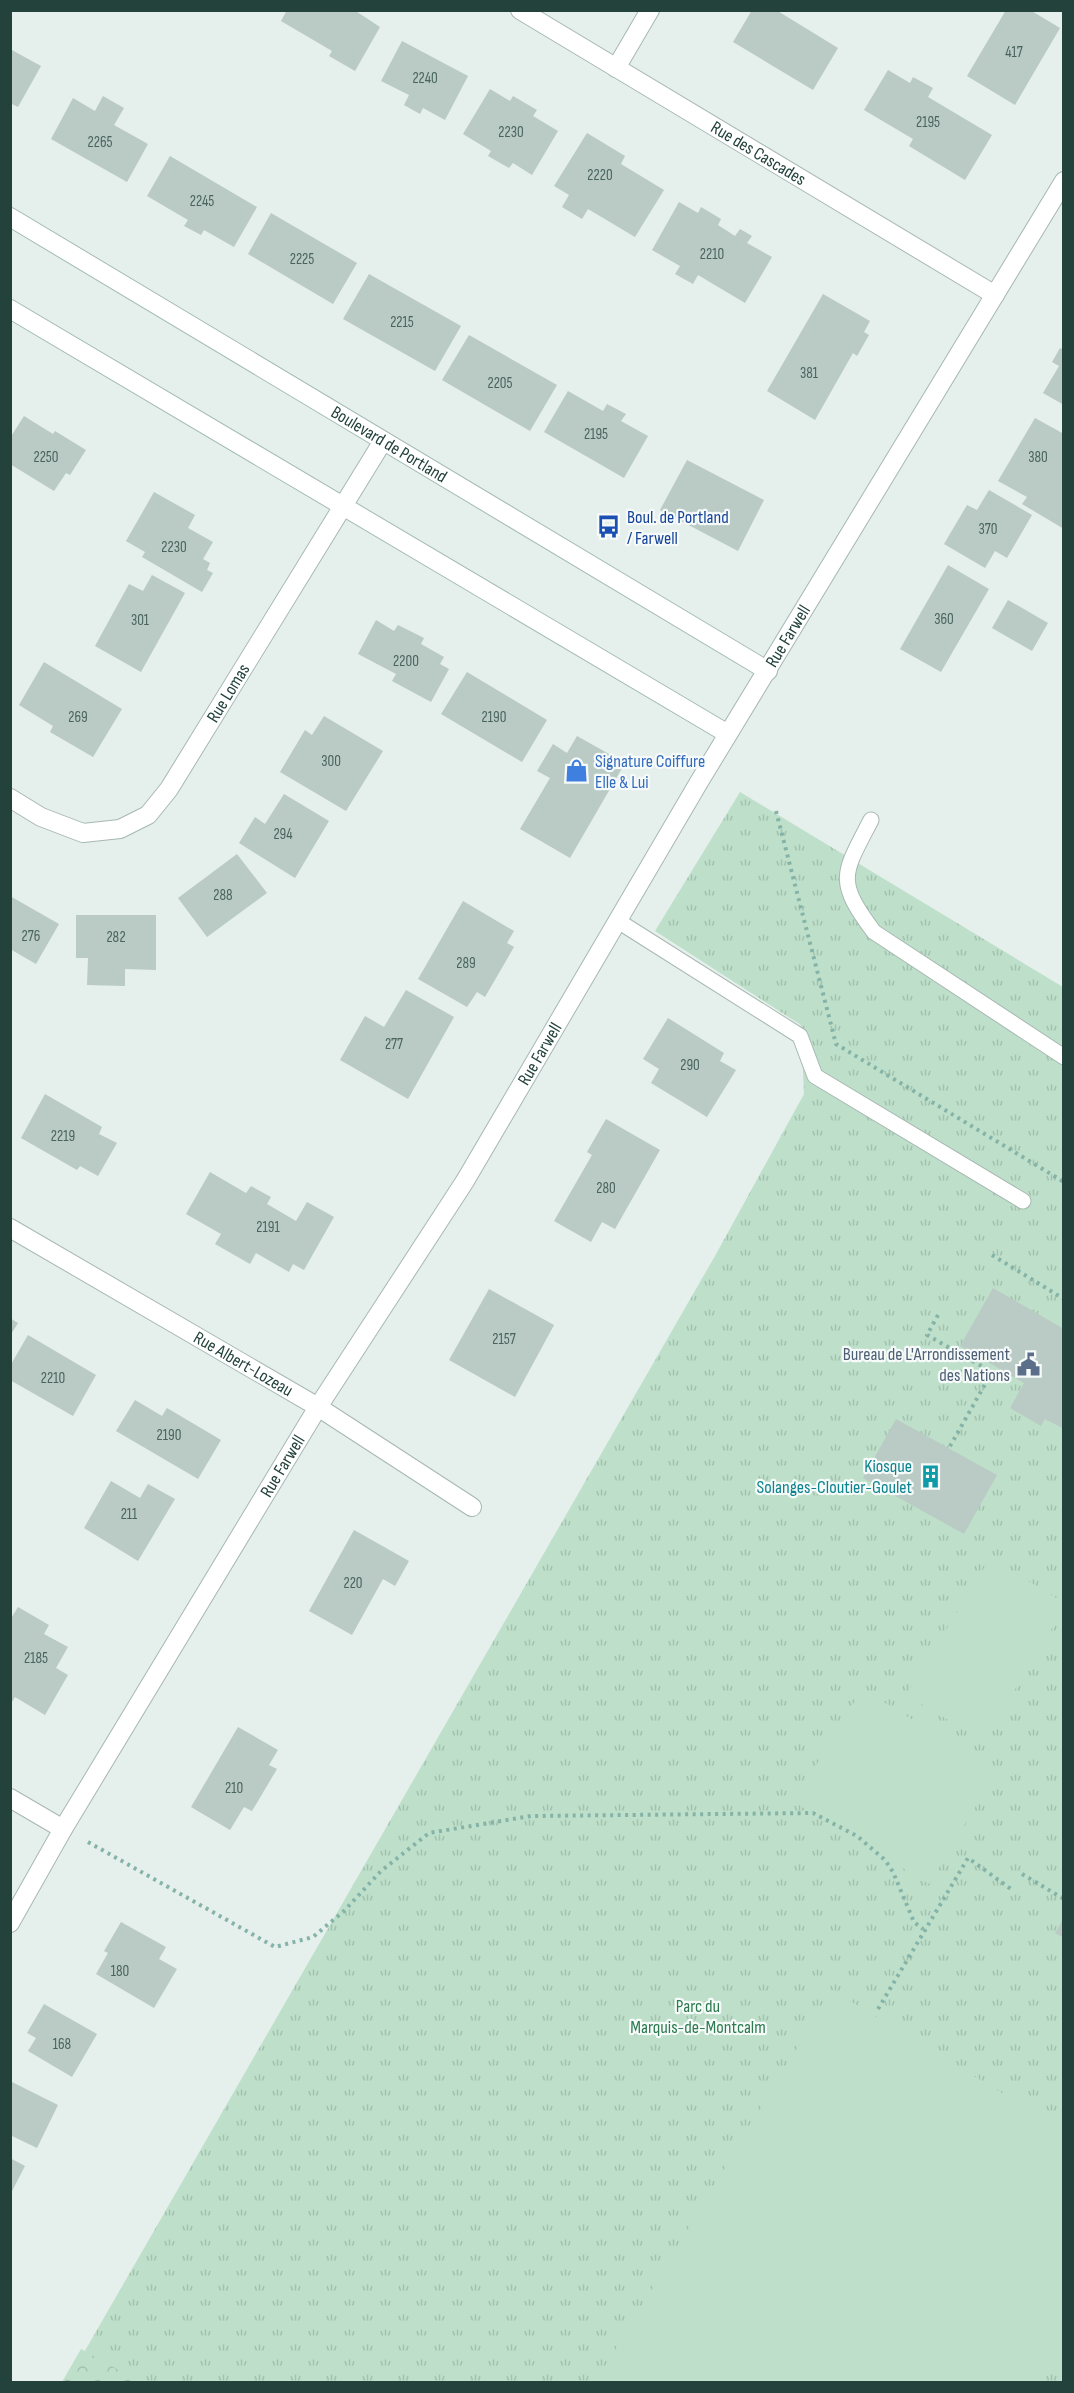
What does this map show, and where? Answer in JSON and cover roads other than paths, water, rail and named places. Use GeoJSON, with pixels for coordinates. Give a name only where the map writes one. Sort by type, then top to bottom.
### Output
{"type":"FeatureCollection","features":[{"type":"Feature","properties":{"kind":"street","name":"Rue des Cascades"},"geometry":{"type":"LineString","coordinates":[[520,10],[995,295]]}},
{"type":"Feature","properties":{"kind":"street"},"geometry":{"type":"LineString","coordinates":[[616,68],[650,10]]}},
{"type":"Feature","properties":{"kind":"street","name":"Rue Farwell"},"geometry":{"type":"LineString","coordinates":[[10,1923],[63,1829],[318,1407],[465,1180],[728,734],[1064,181]]}},
{"type":"Feature","properties":{"kind":"street","name":"Boulevard de Portland"},"geometry":{"type":"LineString","coordinates":[[10,217],[768,671]]}},
{"type":"Feature","properties":{"kind":"street"},"geometry":{"type":"LineString","coordinates":[[10,309],[728,734]]}},
{"type":"Feature","properties":{"kind":"street","name":"Rue Lomas"},"geometry":{"type":"LineString","coordinates":[[10,798],[41,817],[83,833],[120,829],[148,815],[169,789],[383,441]]}},
{"type":"Feature","properties":{"kind":"street","name":"Rue Albert-Lozeau"},"geometry":{"type":"LineString","coordinates":[[10,1228],[318,1407],[472,1507]]}},
{"type":"Feature","properties":{"kind":"street"},"geometry":{"type":"LineString","coordinates":[[10,1797],[63,1829]]}},
{"type":"Feature","properties":{"kind":"lane"},"geometry":{"type":"LineString","coordinates":[[872,820],[847,865],[846,879],[856,908],[874,932],[1064,1057]]}},
{"type":"Feature","properties":{"kind":"lane"},"geometry":{"type":"LineString","coordinates":[[618,921],[800,1036],[815,1076],[1023,1201]]}},
{"type":"Feature","properties":{"kind":"place","name":"Boul. de Portland / Farwell"},"geometry":{"type":"Point","coordinates":[609,527]}},
{"type":"Feature","properties":{"kind":"place","name":"Signature Coiffure Elle & Lui"},"geometry":{"type":"Point","coordinates":[577,771]}},
{"type":"Feature","properties":{"kind":"place","name":"Bureau de L'Arrondissement des Nations"},"geometry":{"type":"Point","coordinates":[1028,1364]}},
{"type":"Feature","properties":{"kind":"place","name":"Kiosque Solanges-Cloutier-Goulet"},"geometry":{"type":"Point","coordinates":[930,1476]}},
{"type":"Feature","properties":{"kind":"park label","name":"Parc du Marquis-de-Montcalm"},"geometry":{"type":"Point","coordinates":[698,2016]}}]}
